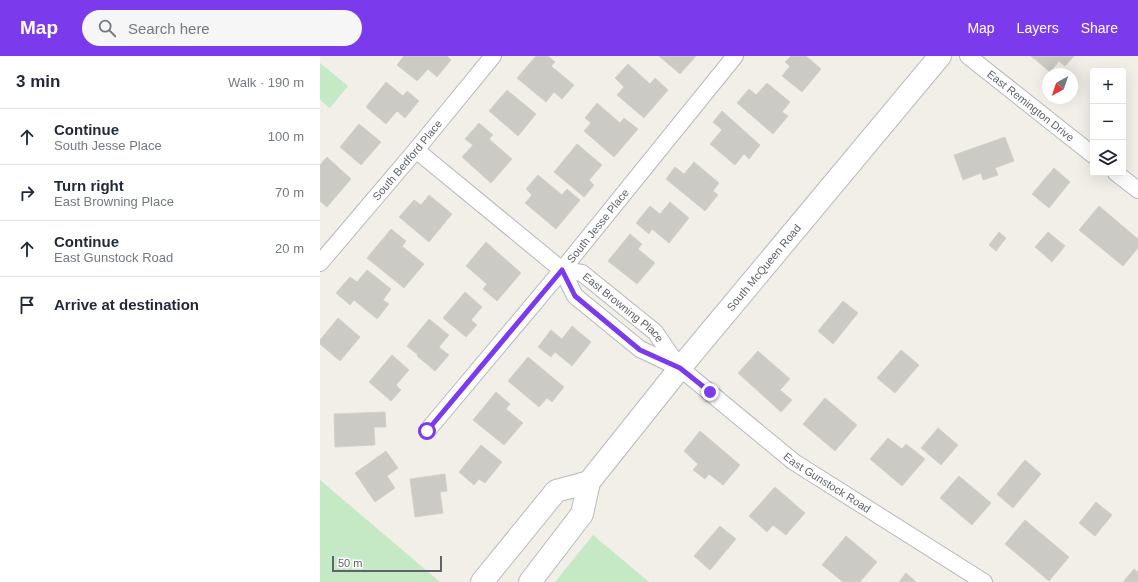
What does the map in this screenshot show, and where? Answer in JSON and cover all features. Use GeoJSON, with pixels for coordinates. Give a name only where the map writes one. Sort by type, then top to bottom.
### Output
{"type":"FeatureCollection","features":[{"type":"Feature","properties":{"kind":"main road","name":"South McQueen Road"},"geometry":{"type":"LineString","coordinates":[[530,582],[582,514],[589,482],[680,368],[940,56]]}},
{"type":"Feature","properties":{"kind":"main road"},"geometry":{"type":"LineString","coordinates":[[482,582],[556,491],[589,482]]}},
{"type":"Feature","properties":{"kind":"street","name":"South Bedford Place"},"geometry":{"type":"LineString","coordinates":[[320,263],[493,56]]}},
{"type":"Feature","properties":{"kind":"street","name":"South Jesse Place"},"geometry":{"type":"LineString","coordinates":[[427,431],[562,270],[735,56]]}},
{"type":"Feature","properties":{"kind":"street","name":"East Remington Drive"},"geometry":{"type":"LineString","coordinates":[[968,56],[1090,153]]}},
{"type":"Feature","properties":{"kind":"street","name":"East Browning Place"},"geometry":{"type":"LineString","coordinates":[[416,150],[562,270],[575,296],[640,350],[680,368]]}},
{"type":"Feature","properties":{"kind":"street"},"geometry":{"type":"LineString","coordinates":[[1120,176],[1138,190]]}},
{"type":"Feature","properties":{"kind":"street","name":"East Browning Place"},"geometry":{"type":"LineString","coordinates":[[562,270],[582,273],[655,332],[680,368]]}},
{"type":"Feature","properties":{"kind":"street","name":"East Gunstock Road"},"geometry":{"type":"LineString","coordinates":[[680,368],[794,462],[984,582]]}},
{"type":"Feature","properties":{"kind":"green space"},"geometry":{"type":"Polygon","coordinates":[[[320,63],[348,86],[330,108],[320,100],[320,63]]]}},
{"type":"Feature","properties":{"kind":"green space"},"geometry":{"type":"Polygon","coordinates":[[[320,480],[440,582],[320,582],[320,480]]]}},
{"type":"Feature","properties":{"kind":"green space"},"geometry":{"type":"Polygon","coordinates":[[[593,535],[649,582],[555,582],[593,535]]]}},
{"type":"Feature","properties":{"kind":"building"},"geometry":{"type":"Polygon","coordinates":[[[404,56],[447,56],[451,60],[437,77],[428,69],[417,81],[397,65],[404,56]]]}},
{"type":"Feature","properties":{"kind":"building"},"geometry":{"type":"Polygon","coordinates":[[[536,56],[548,56],[555,62],[551,66],[574,85],[562,99],[554,92],[546,102],[517,78],[536,56]]]}},
{"type":"Feature","properties":{"kind":"building"},"geometry":{"type":"Polygon","coordinates":[[[659,56],[696,56],[680,74],[659,56]]]}},
{"type":"Feature","properties":{"kind":"building"},"geometry":{"type":"Polygon","coordinates":[[[791,56],[806,56],[821,69],[802,92],[782,76],[790,66],[785,62],[791,56]]]}},
{"type":"Feature","properties":{"kind":"building"},"geometry":{"type":"Polygon","coordinates":[[[1031,56],[1074,56],[1065,66],[1059,61],[1053,68],[1045,68],[1031,56]]]}},
{"type":"Feature","properties":{"kind":"building"},"geometry":{"type":"Polygon","coordinates":[[[628,64],[650,84],[655,78],[668,90],[644,118],[617,95],[624,87],[615,78],[628,64]]]}},
{"type":"Feature","properties":{"kind":"building"},"geometry":{"type":"Polygon","coordinates":[[[386,82],[403,96],[407,91],[419,101],[405,118],[397,111],[386,124],[366,107],[386,82]]]}},
{"type":"Feature","properties":{"kind":"building"},"geometry":{"type":"Polygon","coordinates":[[[767,83],[790,102],[782,112],[788,116],[773,134],[737,103],[749,89],[756,95],[767,83]]]}},
{"type":"Feature","properties":{"kind":"building"},"geometry":{"type":"Polygon","coordinates":[[[507,90],[536,114],[518,136],[489,111],[507,90]]]}},
{"type":"Feature","properties":{"kind":"building"},"geometry":{"type":"Polygon","coordinates":[[[597,103],[620,123],[624,118],[638,129],[614,157],[584,131],[591,123],[585,118],[597,103]]]}},
{"type":"Feature","properties":{"kind":"building"},"geometry":{"type":"Polygon","coordinates":[[[722,111],[760,145],[749,159],[744,154],[735,165],[710,144],[722,130],[713,122],[722,111]]]}},
{"type":"Feature","properties":{"kind":"building"},"geometry":{"type":"Polygon","coordinates":[[[479,123],[493,135],[489,139],[512,159],[491,183],[462,157],[473,145],[465,139],[479,123]]]}},
{"type":"Feature","properties":{"kind":"building"},"geometry":{"type":"Polygon","coordinates":[[[359,124],[381,142],[361,165],[340,147],[359,124]]]}},
{"type":"Feature","properties":{"kind":"building"},"geometry":{"type":"Polygon","coordinates":[[[1005,137],[1014,161],[995,168],[998,175],[983,180],[981,173],[963,180],[954,155],[1005,137]]]}},
{"type":"Feature","properties":{"kind":"building"},"geometry":{"type":"Polygon","coordinates":[[[577,144],[602,165],[589,180],[594,185],[584,197],[554,172],[577,144]]]}},
{"type":"Feature","properties":{"kind":"building"},"geometry":{"type":"Polygon","coordinates":[[[327,157],[351,179],[327,207],[320,201],[320,165],[327,157]]]}},
{"type":"Feature","properties":{"kind":"building"},"geometry":{"type":"Polygon","coordinates":[[[694,162],[719,183],[713,191],[718,195],[705,211],[666,179],[675,167],[684,174],[694,162]]]}},
{"type":"Feature","properties":{"kind":"building"},"geometry":{"type":"Polygon","coordinates":[[[1054,168],[1070,182],[1049,208],[1032,194],[1054,168]]]}},
{"type":"Feature","properties":{"kind":"building"},"geometry":{"type":"Polygon","coordinates":[[[538,175],[562,195],[567,189],[580,200],[556,229],[525,203],[532,195],[526,189],[538,175]]]}},
{"type":"Feature","properties":{"kind":"building"},"geometry":{"type":"Polygon","coordinates":[[[429,195],[452,214],[429,242],[399,217],[414,200],[421,205],[429,195]]]}},
{"type":"Feature","properties":{"kind":"building"},"geometry":{"type":"Polygon","coordinates":[[[670,202],[689,218],[669,243],[652,229],[649,234],[636,223],[650,206],[660,214],[670,202]]]}},
{"type":"Feature","properties":{"kind":"building"},"geometry":{"type":"Polygon","coordinates":[[[1099,206],[1138,239],[1138,248],[1123,266],[1079,230],[1099,206]]]}},
{"type":"Feature","properties":{"kind":"building"},"geometry":{"type":"Polygon","coordinates":[[[391,229],[406,241],[402,246],[424,264],[404,288],[367,258],[391,229]]]}},
{"type":"Feature","properties":{"kind":"building"},"geometry":{"type":"Polygon","coordinates":[[[999,232],[1006,238],[996,251],[989,245],[999,232]]]}},
{"type":"Feature","properties":{"kind":"building"},"geometry":{"type":"Polygon","coordinates":[[[1048,232],[1065,246],[1052,262],[1035,247],[1048,232]]]}},
{"type":"Feature","properties":{"kind":"building"},"geometry":{"type":"Polygon","coordinates":[[[630,234],[642,244],[638,249],[655,263],[637,284],[608,261],[630,234]]]}},
{"type":"Feature","properties":{"kind":"building"},"geometry":{"type":"Polygon","coordinates":[[[486,242],[521,273],[497,301],[483,289],[487,284],[466,266],[486,242]]]}},
{"type":"Feature","properties":{"kind":"building"},"geometry":{"type":"Polygon","coordinates":[[[367,270],[391,289],[383,300],[389,304],[377,319],[354,300],[350,305],[336,293],[350,277],[357,282],[367,270]]]}},
{"type":"Feature","properties":{"kind":"building"},"geometry":{"type":"Polygon","coordinates":[[[465,292],[482,307],[471,320],[477,325],[466,337],[443,318],[465,292]]]}},
{"type":"Feature","properties":{"kind":"building"},"geometry":{"type":"Polygon","coordinates":[[[843,301],[858,313],[833,344],[818,331],[843,301]]]}},
{"type":"Feature","properties":{"kind":"building"},"geometry":{"type":"Polygon","coordinates":[[[338,318],[360,337],[340,361],[320,344],[320,340],[338,318]]]}},
{"type":"Feature","properties":{"kind":"building"},"geometry":{"type":"Polygon","coordinates":[[[429,319],[449,335],[439,347],[449,355],[435,371],[407,346],[429,319]]]}},
{"type":"Feature","properties":{"kind":"building"},"geometry":{"type":"Polygon","coordinates":[[[572,326],[591,342],[572,366],[555,352],[551,357],[538,347],[551,330],[562,339],[572,326]]]}},
{"type":"Feature","properties":{"kind":"building"},"geometry":{"type":"Polygon","coordinates":[[[901,350],[919,365],[895,393],[877,378],[901,350]]]}},
{"type":"Feature","properties":{"kind":"building"},"geometry":{"type":"Polygon","coordinates":[[[758,351],[790,379],[780,390],[792,400],[781,412],[738,373],[758,351]]]}},
{"type":"Feature","properties":{"kind":"building"},"geometry":{"type":"Polygon","coordinates":[[[392,355],[409,370],[396,385],[401,390],[391,401],[369,382],[392,355]]]}},
{"type":"Feature","properties":{"kind":"building"},"geometry":{"type":"Polygon","coordinates":[[[528,357],[564,387],[552,402],[547,398],[539,407],[508,381],[528,357]]]}},
{"type":"Feature","properties":{"kind":"building"},"geometry":{"type":"Polygon","coordinates":[[[496,392],[510,404],[506,409],[523,423],[504,445],[473,420],[496,392]]]}},
{"type":"Feature","properties":{"kind":"building"},"geometry":{"type":"Polygon","coordinates":[[[825,398],[857,425],[835,451],[803,424],[825,398]]]}},
{"type":"Feature","properties":{"kind":"building"},"geometry":{"type":"Polygon","coordinates":[[[385,412],[386,427],[374,427],[375,445],[335,447],[334,414],[385,412]]]}},
{"type":"Feature","properties":{"kind":"building"},"geometry":{"type":"Polygon","coordinates":[[[938,428],[958,445],[941,465],[921,448],[938,428]]]}},
{"type":"Feature","properties":{"kind":"building"},"geometry":{"type":"Polygon","coordinates":[[[700,431],[740,465],[723,485],[709,474],[705,479],[693,470],[698,464],[684,451],[700,431]]]}},
{"type":"Feature","properties":{"kind":"building"},"geometry":{"type":"Polygon","coordinates":[[[888,438],[902,449],[906,444],[925,459],[902,486],[870,459],[888,438]]]}},
{"type":"Feature","properties":{"kind":"building"},"geometry":{"type":"Polygon","coordinates":[[[481,445],[502,462],[485,483],[479,479],[474,485],[459,472],[481,445]]]}},
{"type":"Feature","properties":{"kind":"building"},"geometry":{"type":"Polygon","coordinates":[[[386,451],[398,468],[387,476],[395,488],[375,502],[355,473],[386,451]]]}},
{"type":"Feature","properties":{"kind":"building"},"geometry":{"type":"Polygon","coordinates":[[[1025,460],[1041,474],[1013,508],[997,494],[1025,460]]]}},
{"type":"Feature","properties":{"kind":"building"},"geometry":{"type":"Polygon","coordinates":[[[445,474],[447,491],[440,492],[443,513],[415,517],[410,479],[445,474]]]}},
{"type":"Feature","properties":{"kind":"building"},"geometry":{"type":"Polygon","coordinates":[[[959,476],[991,503],[972,525],[940,498],[959,476]]]}},
{"type":"Feature","properties":{"kind":"building"},"geometry":{"type":"Polygon","coordinates":[[[775,487],[805,513],[786,535],[773,525],[767,532],[749,516],[775,487]]]}},
{"type":"Feature","properties":{"kind":"building"},"geometry":{"type":"Polygon","coordinates":[[[1096,502],[1112,515],[1095,536],[1079,523],[1096,502]]]}},
{"type":"Feature","properties":{"kind":"building"},"geometry":{"type":"Polygon","coordinates":[[[1025,520],[1069,557],[1049,581],[1005,544],[1025,520]]]}},
{"type":"Feature","properties":{"kind":"building"},"geometry":{"type":"Polygon","coordinates":[[[720,526],[736,539],[710,570],[694,556],[720,526]]]}},
{"type":"Feature","properties":{"kind":"building"},"geometry":{"type":"Polygon","coordinates":[[[846,536],[877,562],[860,582],[843,582],[822,565],[846,536]]]}},
{"type":"Feature","properties":{"kind":"building"},"geometry":{"type":"Polygon","coordinates":[[[1134,569],[1138,572],[1138,582],[1123,582],[1134,569]]]}},
{"type":"Feature","properties":{"kind":"building"},"geometry":{"type":"Polygon","coordinates":[[[906,573],[916,582],[899,582],[906,573]]]}},
{"type":"Feature","properties":{"kind":"route"},"geometry":{"type":"LineString","coordinates":[[427,431],[562,270],[575,296],[640,350],[680,368],[710,392]]}}]}
